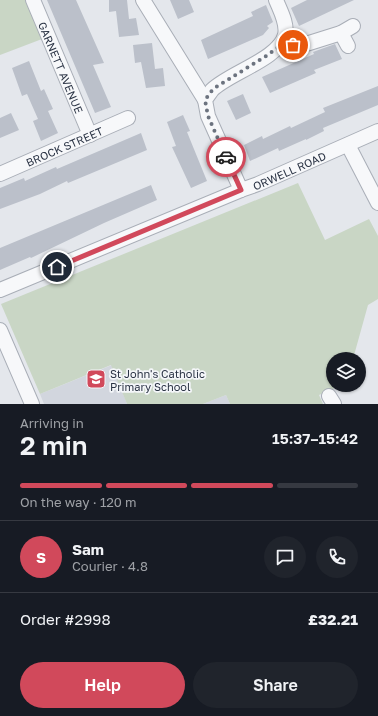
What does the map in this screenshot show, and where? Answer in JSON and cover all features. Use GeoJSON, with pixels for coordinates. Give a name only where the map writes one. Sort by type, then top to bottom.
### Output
{"type":"FeatureCollection","features":[{"type":"Feature","properties":{"kind":"street","name":"GARNETT AVENUE"},"geometry":{"type":"LineString","coordinates":[[33,0],[90,135]]}},
{"type":"Feature","properties":{"kind":"street"},"geometry":{"type":"LineString","coordinates":[[143,0],[205,100],[208,116],[241,190]]}},
{"type":"Feature","properties":{"kind":"street"},"geometry":{"type":"LineString","coordinates":[[205,100],[213,89],[280,46],[285,35],[284,22],[276,0]]}},
{"type":"Feature","properties":{"kind":"street"},"geometry":{"type":"LineString","coordinates":[[280,46],[306,44],[347,29],[348,46]]}},
{"type":"Feature","properties":{"kind":"street","name":"BROCK STREET"},"geometry":{"type":"LineString","coordinates":[[0,174],[128,118]]}},
{"type":"Feature","properties":{"kind":"street","name":"ORWELL ROAD"},"geometry":{"type":"LineString","coordinates":[[0,290],[258,184],[378,131]]}},
{"type":"Feature","properties":{"kind":"street"},"geometry":{"type":"LineString","coordinates":[[348,145],[378,203]]}},
{"type":"Feature","properties":{"kind":"street"},"geometry":{"type":"LineString","coordinates":[[0,330],[32,404]]}},
{"type":"Feature","properties":{"kind":"shaded area","name":"St John's Catholic Primary School"},"geometry":{"type":"Polygon","coordinates":[[[112,365],[127,404],[44,404],[40,394],[112,365]]]}},
{"type":"Feature","properties":{"kind":"shaded area","name":"St John's Catholic Primary School"},"geometry":{"type":"Polygon","coordinates":[[[226,395],[230,404],[203,404],[226,395]]]}},
{"type":"Feature","properties":{"kind":"green space"},"geometry":{"type":"Polygon","coordinates":[[[0,0],[25,0],[42,39],[0,55],[0,0]]]}},
{"type":"Feature","properties":{"kind":"green space"},"geometry":{"type":"Polygon","coordinates":[[[298,183],[325,240],[369,219],[378,236],[378,299],[368,305],[355,352],[326,352],[326,392],[319,395],[323,404],[230,404],[226,395],[203,404],[127,404],[111,365],[40,394],[1,304],[298,183]]]}},
{"type":"Feature","properties":{"kind":"building"},"geometry":{"type":"Polygon","coordinates":[[[47,0],[76,0],[104,63],[93,65],[111,107],[95,113],[47,0]]]}},
{"type":"Feature","properties":{"kind":"building"},"geometry":{"type":"Polygon","coordinates":[[[109,0],[127,0],[129,19],[136,18],[139,35],[119,37],[116,11],[109,12],[109,0]]]}},
{"type":"Feature","properties":{"kind":"building"},"geometry":{"type":"Polygon","coordinates":[[[170,0],[189,0],[194,12],[178,19],[170,0]]]}},
{"type":"Feature","properties":{"kind":"building"},"geometry":{"type":"Polygon","coordinates":[[[307,0],[354,0],[299,26],[291,8],[307,0]]]}},
{"type":"Feature","properties":{"kind":"building"},"geometry":{"type":"Polygon","coordinates":[[[266,5],[273,22],[267,26],[269,28],[263,35],[208,59],[201,40],[253,16],[251,12],[266,5]]]}},
{"type":"Feature","properties":{"kind":"building"},"geometry":{"type":"Polygon","coordinates":[[[152,43],[155,69],[163,68],[165,86],[146,88],[141,62],[135,63],[133,45],[152,43]]]}},
{"type":"Feature","properties":{"kind":"building"},"geometry":{"type":"Polygon","coordinates":[[[335,44],[342,59],[314,70],[316,73],[270,93],[262,77],[314,54],[313,52],[335,44]]]}},
{"type":"Feature","properties":{"kind":"building"},"geometry":{"type":"Polygon","coordinates":[[[29,61],[41,91],[44,89],[53,109],[48,111],[58,133],[41,141],[33,121],[38,119],[27,94],[22,96],[12,68],[29,61]]]}},
{"type":"Feature","properties":{"kind":"building"},"geometry":{"type":"Polygon","coordinates":[[[378,86],[378,105],[323,128],[324,131],[306,140],[279,151],[278,148],[250,161],[244,145],[262,136],[263,139],[290,126],[291,128],[325,112],[323,108],[378,86]]]}},
{"type":"Feature","properties":{"kind":"building"},"geometry":{"type":"Polygon","coordinates":[[[243,94],[251,113],[236,120],[227,101],[243,94]]]}},
{"type":"Feature","properties":{"kind":"building"},"geometry":{"type":"Polygon","coordinates":[[[11,113],[19,130],[0,138],[0,118],[11,113]]]}},
{"type":"Feature","properties":{"kind":"building"},"geometry":{"type":"Polygon","coordinates":[[[183,115],[190,131],[187,132],[207,181],[191,188],[172,147],[176,146],[167,122],[183,115]]]}},
{"type":"Feature","properties":{"kind":"building"},"geometry":{"type":"Polygon","coordinates":[[[141,133],[147,150],[0,209],[0,188],[24,178],[25,181],[56,167],[57,169],[141,133]]]}},
{"type":"Feature","properties":{"kind":"building"},"geometry":{"type":"Polygon","coordinates":[[[151,185],[157,200],[104,223],[31,258],[30,257],[0,270],[0,248],[151,185]]]}},
{"type":"Feature","properties":{"kind":"way so far"},"geometry":{"type":"LineString","coordinates":[[226,157],[208,116],[205,100],[213,89],[280,46],[293,45]]}},
{"type":"Feature","properties":{"kind":"place","name":"St John's Catholic Primary School"},"geometry":{"type":"Point","coordinates":[96,379]}},
{"type":"Feature","properties":{"kind":"route"},"geometry":{"type":"LineString","coordinates":[[57,267],[241,190],[226,157]]}}]}
